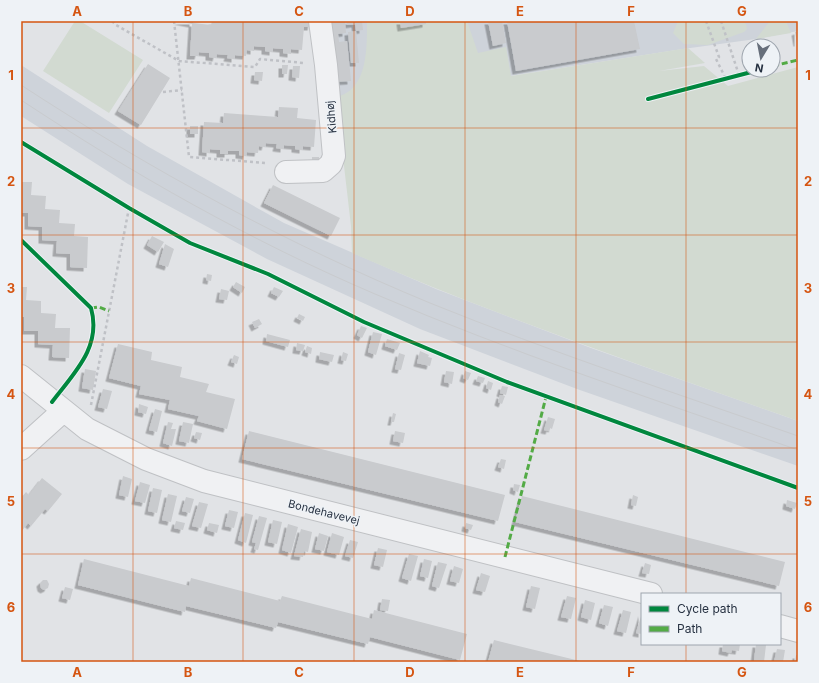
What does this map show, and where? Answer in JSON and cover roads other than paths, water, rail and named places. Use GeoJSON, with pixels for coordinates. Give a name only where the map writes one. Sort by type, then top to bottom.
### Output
{"type":"FeatureCollection","features":[{"type":"Feature","properties":{"kind":"street","name":"Kidhøj"},"geometry":{"type":"LineString","coordinates":[[286,172],[323,172],[327,169],[335,153],[320,21]]}},
{"type":"Feature","properties":{"kind":"street","name":"Bondehavevej"},"geometry":{"type":"LineString","coordinates":[[21,376],[87,429],[146,459],[204,481],[647,593]]}},
{"type":"Feature","properties":{"kind":"street"},"geometry":{"type":"LineString","coordinates":[[21,449],[63,411]]}},
{"type":"Feature","properties":{"kind":"street"},"geometry":{"type":"LineString","coordinates":[[781,626],[798,630]]}},
{"type":"Feature","properties":{"kind":"tram line"},"geometry":{"type":"LineString","coordinates":[[21,85],[120,147],[221,204],[272,231],[377,280],[430,303],[521,338],[613,372],[798,436]]}},
{"type":"Feature","properties":{"kind":"tram line"},"geometry":{"type":"LineString","coordinates":[[21,100],[106,154],[194,205],[283,252],[375,294],[427,316],[532,356],[798,450]]}}]}
